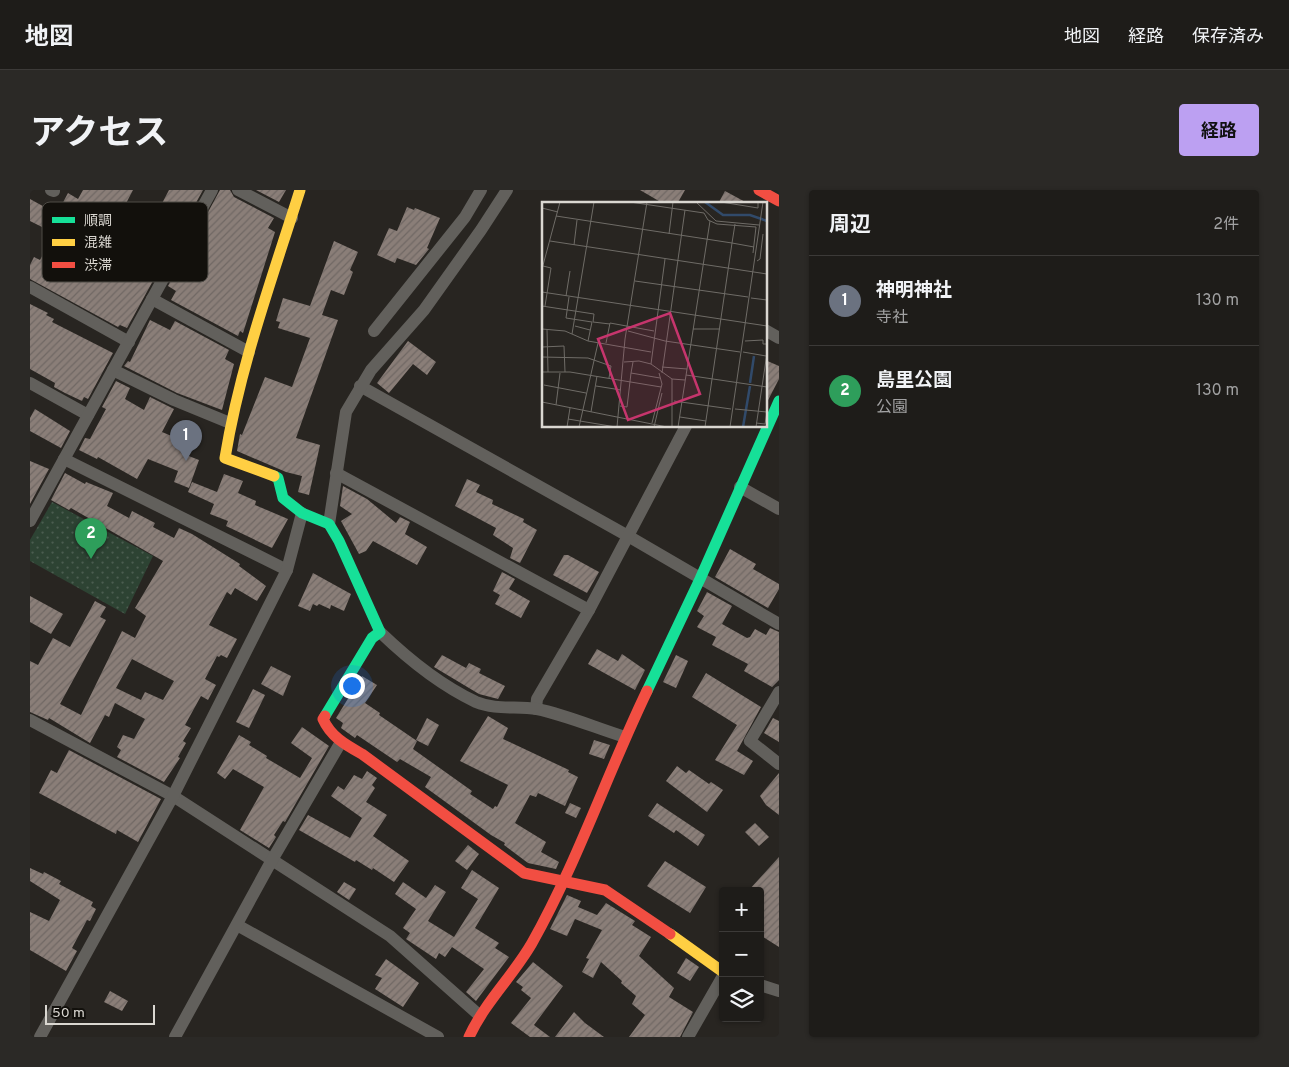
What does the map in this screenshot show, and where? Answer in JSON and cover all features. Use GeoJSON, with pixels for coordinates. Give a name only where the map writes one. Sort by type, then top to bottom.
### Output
{"type":"FeatureCollection","features":[{"type":"Feature","properties":{"kind":"street"},"geometry":{"type":"LineString","coordinates":[[205,202],[212,190]]}},
{"type":"Feature","properties":{"kind":"street"},"geometry":{"type":"LineString","coordinates":[[238,190],[292,218]]}},
{"type":"Feature","properties":{"kind":"street"},"geometry":{"type":"LineString","coordinates":[[300,190],[249,352],[230,423],[225,458],[278,478],[282,498],[302,513],[329,524],[339,541],[380,632],[400,651],[440,682],[477,702],[495,707],[536,709],[625,737]]}},
{"type":"Feature","properties":{"kind":"street"},"geometry":{"type":"LineString","coordinates":[[374,331],[465,217],[481,190]]}},
{"type":"Feature","properties":{"kind":"street"},"geometry":{"type":"LineString","coordinates":[[329,524],[346,412],[371,370],[424,310],[482,230],[507,190]]}},
{"type":"Feature","properties":{"kind":"street"},"geometry":{"type":"LineString","coordinates":[[759,190],[779,201]]}},
{"type":"Feature","properties":{"kind":"street"},"geometry":{"type":"LineString","coordinates":[[30,521],[161,282]]}},
{"type":"Feature","properties":{"kind":"street"},"geometry":{"type":"LineString","coordinates":[[30,287],[129,342]]}},
{"type":"Feature","properties":{"kind":"street"},"geometry":{"type":"LineString","coordinates":[[152,299],[249,352]]}},
{"type":"Feature","properties":{"kind":"street"},"geometry":{"type":"LineString","coordinates":[[766,331],[779,338]]}},
{"type":"Feature","properties":{"kind":"street"},"geometry":{"type":"LineString","coordinates":[[113,370],[174,400],[230,423]]}},
{"type":"Feature","properties":{"kind":"street"},"geometry":{"type":"LineString","coordinates":[[30,384],[88,415]]}},
{"type":"Feature","properties":{"kind":"street"},"geometry":{"type":"LineString","coordinates":[[360,386],[628,536],[779,624]]}},
{"type":"Feature","properties":{"kind":"street"},"geometry":{"type":"LineString","coordinates":[[469,1037],[479,1015],[531,944],[562,881],[625,737],[700,579],[779,401]]}},
{"type":"Feature","properties":{"kind":"street"},"geometry":{"type":"LineString","coordinates":[[536,709],[537,700],[589,610],[685,428]]}},
{"type":"Feature","properties":{"kind":"street"},"geometry":{"type":"LineString","coordinates":[[64,459],[287,570]]}},
{"type":"Feature","properties":{"kind":"street"},"geometry":{"type":"LineString","coordinates":[[336,473],[589,610]]}},
{"type":"Feature","properties":{"kind":"street"},"geometry":{"type":"LineString","coordinates":[[740,487],[779,509]]}},
{"type":"Feature","properties":{"kind":"street"},"geometry":{"type":"LineString","coordinates":[[40,1037],[173,796],[287,570],[302,513]]}},
{"type":"Feature","properties":{"kind":"street"},"geometry":{"type":"LineString","coordinates":[[380,632],[372,638],[323,719],[327,731],[341,742],[362,754],[524,873],[605,890],[632,906],[719,969]]}},
{"type":"Feature","properties":{"kind":"street"},"geometry":{"type":"LineString","coordinates":[[779,692],[750,741],[779,764]]}},
{"type":"Feature","properties":{"kind":"street"},"geometry":{"type":"LineString","coordinates":[[30,720],[173,796],[390,936],[479,1015]]}},
{"type":"Feature","properties":{"kind":"street"},"geometry":{"type":"LineString","coordinates":[[175,1037],[272,860],[341,742]]}},
{"type":"Feature","properties":{"kind":"street"},"geometry":{"type":"LineString","coordinates":[[237,925],[438,1037]]}},
{"type":"Feature","properties":{"kind":"street"},"geometry":{"type":"LineString","coordinates":[[688,1037],[722,977]]}},
{"type":"Feature","properties":{"kind":"street"},"geometry":{"type":"LineString","coordinates":[[764,986],[779,991]]}},
{"type":"Feature","properties":{"kind":"green space"},"geometry":{"type":"Polygon","coordinates":[[[52,502],[153,556],[125,614],[30,561],[30,540],[52,502]]]}},
{"type":"Feature","properties":{"kind":"building"},"geometry":{"type":"Polygon","coordinates":[[[83,190],[133,190],[127,202],[63,202],[68,193],[78,199],[83,190]]]}},
{"type":"Feature","properties":{"kind":"building"},"geometry":{"type":"Polygon","coordinates":[[[169,190],[203,190],[196,202],[163,202],[169,190]]]}},
{"type":"Feature","properties":{"kind":"building"},"geometry":{"type":"Polygon","coordinates":[[[220,190],[230,190],[234,197],[274,218],[268,228],[275,232],[243,333],[240,331],[238,336],[171,300],[176,291],[168,286],[170,282],[208,282],[208,212],[220,190]]]}},
{"type":"Feature","properties":{"kind":"building"},"geometry":{"type":"Polygon","coordinates":[[[256,190],[286,190],[279,202],[256,190]]]}},
{"type":"Feature","properties":{"kind":"building"},"geometry":{"type":"Polygon","coordinates":[[[640,190],[685,190],[678,202],[661,202],[640,190]]]}},
{"type":"Feature","properties":{"kind":"building"},"geometry":{"type":"Polygon","coordinates":[[[725,191],[745,202],[719,202],[725,191]]]}},
{"type":"Feature","properties":{"kind":"building"},"geometry":{"type":"Polygon","coordinates":[[[30,199],[42,206],[42,227],[30,221],[30,199]]]}},
{"type":"Feature","properties":{"kind":"building"},"geometry":{"type":"Polygon","coordinates":[[[407,207],[414,210],[415,208],[440,218],[427,248],[429,249],[416,265],[397,258],[395,263],[377,255],[389,228],[397,231],[407,207]]]}},
{"type":"Feature","properties":{"kind":"building"},"geometry":{"type":"Polygon","coordinates":[[[334,241],[358,252],[350,270],[353,272],[344,295],[331,290],[322,315],[338,320],[296,438],[320,445],[309,495],[298,492],[302,476],[286,472],[237,451],[240,434],[242,435],[265,377],[292,387],[310,338],[278,328],[280,322],[276,321],[283,298],[310,306],[334,241]]]}},
{"type":"Feature","properties":{"kind":"building"},"geometry":{"type":"Polygon","coordinates":[[[42,256],[42,282],[152,282],[127,328],[120,325],[118,327],[30,279],[30,265],[34,257],[40,260],[42,256]]]}},
{"type":"Feature","properties":{"kind":"building"},"geometry":{"type":"Polygon","coordinates":[[[30,304],[48,313],[46,315],[54,319],[52,322],[113,353],[88,399],[84,397],[82,401],[65,393],[54,387],[55,383],[30,369],[30,304]]]}},
{"type":"Feature","properties":{"kind":"building"},"geometry":{"type":"Polygon","coordinates":[[[150,320],[170,330],[175,321],[229,350],[225,359],[234,364],[222,410],[177,393],[124,366],[128,361],[130,362],[150,320]]]}},
{"type":"Feature","properties":{"kind":"building"},"geometry":{"type":"Polygon","coordinates":[[[408,341],[436,362],[427,375],[413,364],[389,393],[377,383],[408,341]]]}},
{"type":"Feature","properties":{"kind":"building"},"geometry":{"type":"Polygon","coordinates":[[[766,360],[779,366],[779,379],[766,404],[766,360]]]}},
{"type":"Feature","properties":{"kind":"building"},"geometry":{"type":"Polygon","coordinates":[[[116,381],[130,388],[125,399],[144,410],[150,397],[174,409],[162,432],[174,437],[173,440],[180,443],[181,453],[199,460],[189,488],[174,482],[178,471],[148,459],[137,479],[98,457],[97,459],[79,450],[85,438],[90,439],[106,409],[102,407],[116,381]]]}},
{"type":"Feature","properties":{"kind":"building"},"geometry":{"type":"Polygon","coordinates":[[[35,409],[70,431],[61,448],[30,431],[30,418],[35,409]]]}},
{"type":"Feature","properties":{"kind":"building"},"geometry":{"type":"Polygon","coordinates":[[[30,461],[49,469],[30,504],[30,461]]]}},
{"type":"Feature","properties":{"kind":"building"},"geometry":{"type":"Polygon","coordinates":[[[65,473],[85,484],[86,482],[113,493],[107,506],[129,518],[132,511],[155,523],[153,527],[174,538],[179,528],[192,534],[240,564],[239,566],[266,586],[257,601],[235,588],[231,595],[227,592],[209,625],[237,639],[227,658],[221,655],[217,656],[205,679],[216,685],[208,700],[201,696],[185,725],[191,728],[183,741],[186,743],[178,757],[180,758],[164,782],[117,757],[121,750],[117,747],[123,735],[134,739],[145,719],[115,703],[109,717],[105,715],[90,743],[49,718],[48,720],[30,712],[30,661],[38,665],[53,638],[70,647],[95,601],[106,607],[100,617],[106,620],[60,704],[81,715],[122,631],[135,638],[146,616],[135,608],[163,561],[71,508],[69,510],[51,500],[65,473]],[[132,659],[116,688],[141,700],[145,692],[163,700],[174,681],[132,659]]]}},
{"type":"Feature","properties":{"kind":"building"},"geometry":{"type":"Polygon","coordinates":[[[224,474],[243,481],[238,493],[256,501],[255,505],[288,519],[272,548],[226,526],[228,521],[210,514],[214,504],[188,492],[192,482],[217,492],[224,474]]]}},
{"type":"Feature","properties":{"kind":"building"},"geometry":{"type":"Polygon","coordinates":[[[467,479],[480,485],[476,492],[493,500],[492,504],[524,519],[523,522],[537,530],[520,563],[510,558],[513,548],[493,535],[496,528],[455,506],[467,479]]]}},
{"type":"Feature","properties":{"kind":"building"},"geometry":{"type":"Polygon","coordinates":[[[343,486],[367,499],[396,523],[400,517],[410,522],[405,534],[427,547],[417,565],[373,541],[366,551],[359,554],[341,521],[352,514],[340,506],[343,486]]]}},
{"type":"Feature","properties":{"kind":"building"},"geometry":{"type":"Polygon","coordinates":[[[730,549],[756,564],[753,569],[779,584],[779,589],[768,608],[715,577],[730,549]]]}},
{"type":"Feature","properties":{"kind":"building"},"geometry":{"type":"Polygon","coordinates":[[[564,555],[568,555],[599,572],[587,593],[553,575],[564,555]]]}},
{"type":"Feature","properties":{"kind":"building"},"geometry":{"type":"Polygon","coordinates":[[[502,572],[515,579],[509,589],[530,601],[521,618],[495,604],[500,595],[493,591],[502,572]]]}},
{"type":"Feature","properties":{"kind":"building"},"geometry":{"type":"Polygon","coordinates":[[[313,573],[351,594],[344,611],[331,605],[330,609],[319,604],[317,606],[313,604],[310,611],[298,606],[313,573]]]}},
{"type":"Feature","properties":{"kind":"building"},"geometry":{"type":"Polygon","coordinates":[[[707,592],[732,606],[722,624],[747,638],[750,637],[755,629],[766,635],[770,628],[779,632],[779,680],[772,687],[744,671],[748,664],[712,645],[716,637],[697,627],[704,616],[697,611],[707,592]]]}},
{"type":"Feature","properties":{"kind":"building"},"geometry":{"type":"Polygon","coordinates":[[[30,596],[63,614],[51,634],[30,622],[30,596]]]}},
{"type":"Feature","properties":{"kind":"building"},"geometry":{"type":"Polygon","coordinates":[[[597,649],[618,661],[622,654],[645,670],[635,690],[588,664],[597,649]]]}},
{"type":"Feature","properties":{"kind":"building"},"geometry":{"type":"Polygon","coordinates":[[[442,655],[466,668],[469,663],[481,669],[479,673],[505,686],[498,699],[479,694],[434,667],[442,655]]]}},
{"type":"Feature","properties":{"kind":"building"},"geometry":{"type":"Polygon","coordinates":[[[676,655],[688,661],[676,688],[663,682],[676,655]]]}},
{"type":"Feature","properties":{"kind":"building"},"geometry":{"type":"Polygon","coordinates":[[[271,666],[291,676],[283,696],[261,684],[271,666]]]}},
{"type":"Feature","properties":{"kind":"building"},"geometry":{"type":"Polygon","coordinates":[[[706,673],[761,707],[737,751],[753,761],[744,775],[715,760],[737,725],[692,697],[706,673]]]}},
{"type":"Feature","properties":{"kind":"building"},"geometry":{"type":"Polygon","coordinates":[[[362,676],[377,685],[365,703],[417,741],[413,749],[472,791],[470,794],[493,809],[495,806],[497,807],[508,785],[460,761],[488,716],[508,728],[503,739],[569,770],[568,772],[578,777],[565,806],[538,793],[536,797],[530,795],[515,823],[546,842],[541,852],[559,862],[556,869],[528,863],[504,845],[505,843],[425,787],[431,777],[400,759],[397,762],[357,735],[355,738],[341,728],[343,723],[336,718],[362,676]]]}},
{"type":"Feature","properties":{"kind":"building"},"geometry":{"type":"Polygon","coordinates":[[[253,689],[265,695],[249,728],[236,722],[253,689]]]}},
{"type":"Feature","properties":{"kind":"building"},"geometry":{"type":"Polygon","coordinates":[[[427,718],[439,725],[428,746],[416,740],[427,718]]]}},
{"type":"Feature","properties":{"kind":"building"},"geometry":{"type":"Polygon","coordinates":[[[773,718],[779,721],[779,742],[764,733],[773,718]]]}},
{"type":"Feature","properties":{"kind":"building"},"geometry":{"type":"Polygon","coordinates":[[[302,727],[329,746],[285,822],[283,821],[274,835],[276,837],[269,848],[240,830],[264,787],[233,769],[225,779],[217,773],[239,735],[251,742],[249,745],[267,756],[266,758],[300,778],[312,758],[291,743],[302,727]]]}},
{"type":"Feature","properties":{"kind":"building"},"geometry":{"type":"Polygon","coordinates":[[[594,740],[610,745],[604,759],[589,754],[594,740]]]}},
{"type":"Feature","properties":{"kind":"building"},"geometry":{"type":"Polygon","coordinates":[[[69,750],[161,799],[138,842],[117,830],[116,834],[39,793],[51,770],[57,773],[69,750]]]}},
{"type":"Feature","properties":{"kind":"building"},"geometry":{"type":"Polygon","coordinates":[[[677,766],[686,773],[689,770],[709,784],[711,782],[723,790],[707,812],[666,781],[677,766]]]}},
{"type":"Feature","properties":{"kind":"building"},"geometry":{"type":"Polygon","coordinates":[[[367,771],[377,778],[372,785],[375,788],[366,802],[387,815],[373,836],[409,861],[394,882],[373,868],[372,870],[356,860],[355,862],[299,830],[308,815],[350,838],[362,818],[331,796],[338,786],[344,790],[354,775],[362,779],[367,771]]]}},
{"type":"Feature","properties":{"kind":"building"},"geometry":{"type":"Polygon","coordinates":[[[779,773],[779,815],[766,805],[760,796],[779,773]]]}},
{"type":"Feature","properties":{"kind":"building"},"geometry":{"type":"Polygon","coordinates":[[[570,803],[581,808],[576,818],[565,813],[570,803]]]}},
{"type":"Feature","properties":{"kind":"building"},"geometry":{"type":"Polygon","coordinates":[[[657,803],[705,835],[698,846],[676,830],[674,833],[648,816],[657,803]]]}},
{"type":"Feature","properties":{"kind":"building"},"geometry":{"type":"Polygon","coordinates":[[[755,823],[769,837],[759,846],[745,832],[755,823]]]}},
{"type":"Feature","properties":{"kind":"building"},"geometry":{"type":"Polygon","coordinates":[[[468,845],[479,854],[467,870],[455,861],[468,845]]]}},
{"type":"Feature","properties":{"kind":"building"},"geometry":{"type":"Polygon","coordinates":[[[779,857],[779,947],[764,938],[764,887],[752,887],[779,857]]]}},
{"type":"Feature","properties":{"kind":"building"},"geometry":{"type":"Polygon","coordinates":[[[665,861],[706,887],[690,913],[647,886],[665,861]]]}},
{"type":"Feature","properties":{"kind":"building"},"geometry":{"type":"Polygon","coordinates":[[[30,868],[43,874],[44,872],[61,881],[59,884],[93,902],[91,906],[96,909],[90,921],[87,920],[72,948],[77,951],[66,971],[30,950],[30,912],[49,921],[60,900],[30,881],[30,868]]]}},
{"type":"Feature","properties":{"kind":"building"},"geometry":{"type":"Polygon","coordinates":[[[472,870],[499,888],[475,928],[499,943],[495,948],[509,957],[476,1001],[466,992],[484,969],[452,947],[445,957],[439,953],[436,959],[406,939],[410,933],[403,928],[416,909],[395,894],[403,882],[426,898],[435,885],[446,892],[428,921],[454,937],[478,899],[461,888],[472,870]]]}},
{"type":"Feature","properties":{"kind":"building"},"geometry":{"type":"Polygon","coordinates":[[[344,882],[356,889],[349,900],[337,892],[344,882]]]}},
{"type":"Feature","properties":{"kind":"building"},"geometry":{"type":"Polygon","coordinates":[[[567,895],[581,901],[578,907],[597,915],[606,903],[635,921],[632,925],[651,937],[639,956],[674,988],[669,997],[693,1012],[680,1037],[629,1037],[645,1015],[632,1004],[636,996],[601,962],[593,978],[582,972],[589,959],[586,958],[602,930],[575,919],[567,936],[550,929],[567,895]]]}},
{"type":"Feature","properties":{"kind":"building"},"geometry":{"type":"Polygon","coordinates":[[[686,958],[699,967],[690,981],[677,973],[686,958]]]}},
{"type":"Feature","properties":{"kind":"building"},"geometry":{"type":"Polygon","coordinates":[[[386,959],[419,983],[403,1007],[375,989],[382,978],[375,975],[386,959]]]}},
{"type":"Feature","properties":{"kind":"building"},"geometry":{"type":"Polygon","coordinates":[[[533,962],[563,986],[534,1025],[550,1037],[530,1037],[511,1023],[531,998],[521,990],[523,987],[516,982],[533,962]]]}},
{"type":"Feature","properties":{"kind":"building"},"geometry":{"type":"Polygon","coordinates":[[[110,991],[128,1001],[122,1011],[104,1002],[110,991]]]}},
{"type":"Feature","properties":{"kind":"building"},"geometry":{"type":"Polygon","coordinates":[[[574,1012],[585,1023],[604,1037],[555,1037],[574,1012]]]}},
{"type":"Feature","properties":{"kind":"traffic: fast"},"geometry":{"type":"LineString","coordinates":[[647,691],[700,579],[779,401]]}},
{"type":"Feature","properties":{"kind":"traffic: fast"},"geometry":{"type":"LineString","coordinates":[[274,476],[278,478],[283,498],[302,513],[329,524],[339,541],[380,632],[372,638],[325,716]]}},
{"type":"Feature","properties":{"kind":"traffic: slow"},"geometry":{"type":"LineString","coordinates":[[274,476],[225,458],[231,424],[248,356],[300,190]]}},
{"type":"Feature","properties":{"kind":"traffic: slow"},"geometry":{"type":"LineString","coordinates":[[670,934],[719,969]]}},
{"type":"Feature","properties":{"kind":"traffic: jam"},"geometry":{"type":"LineString","coordinates":[[759,190],[779,201]]}},
{"type":"Feature","properties":{"kind":"traffic: jam"},"geometry":{"type":"LineString","coordinates":[[469,1037],[483,1012],[532,943],[548,913],[578,850],[618,754],[647,691]]}},
{"type":"Feature","properties":{"kind":"traffic: jam"},"geometry":{"type":"LineString","coordinates":[[325,716],[323,719],[326,725],[340,740],[362,754],[524,873],[605,890],[670,934]]}},
{"type":"Feature","properties":{"kind":"place","name":"神明神社"},"geometry":{"type":"Point","coordinates":[186,461]}},
{"type":"Feature","properties":{"kind":"place","name":"島里公園"},"geometry":{"type":"Point","coordinates":[91,559]}}]}
